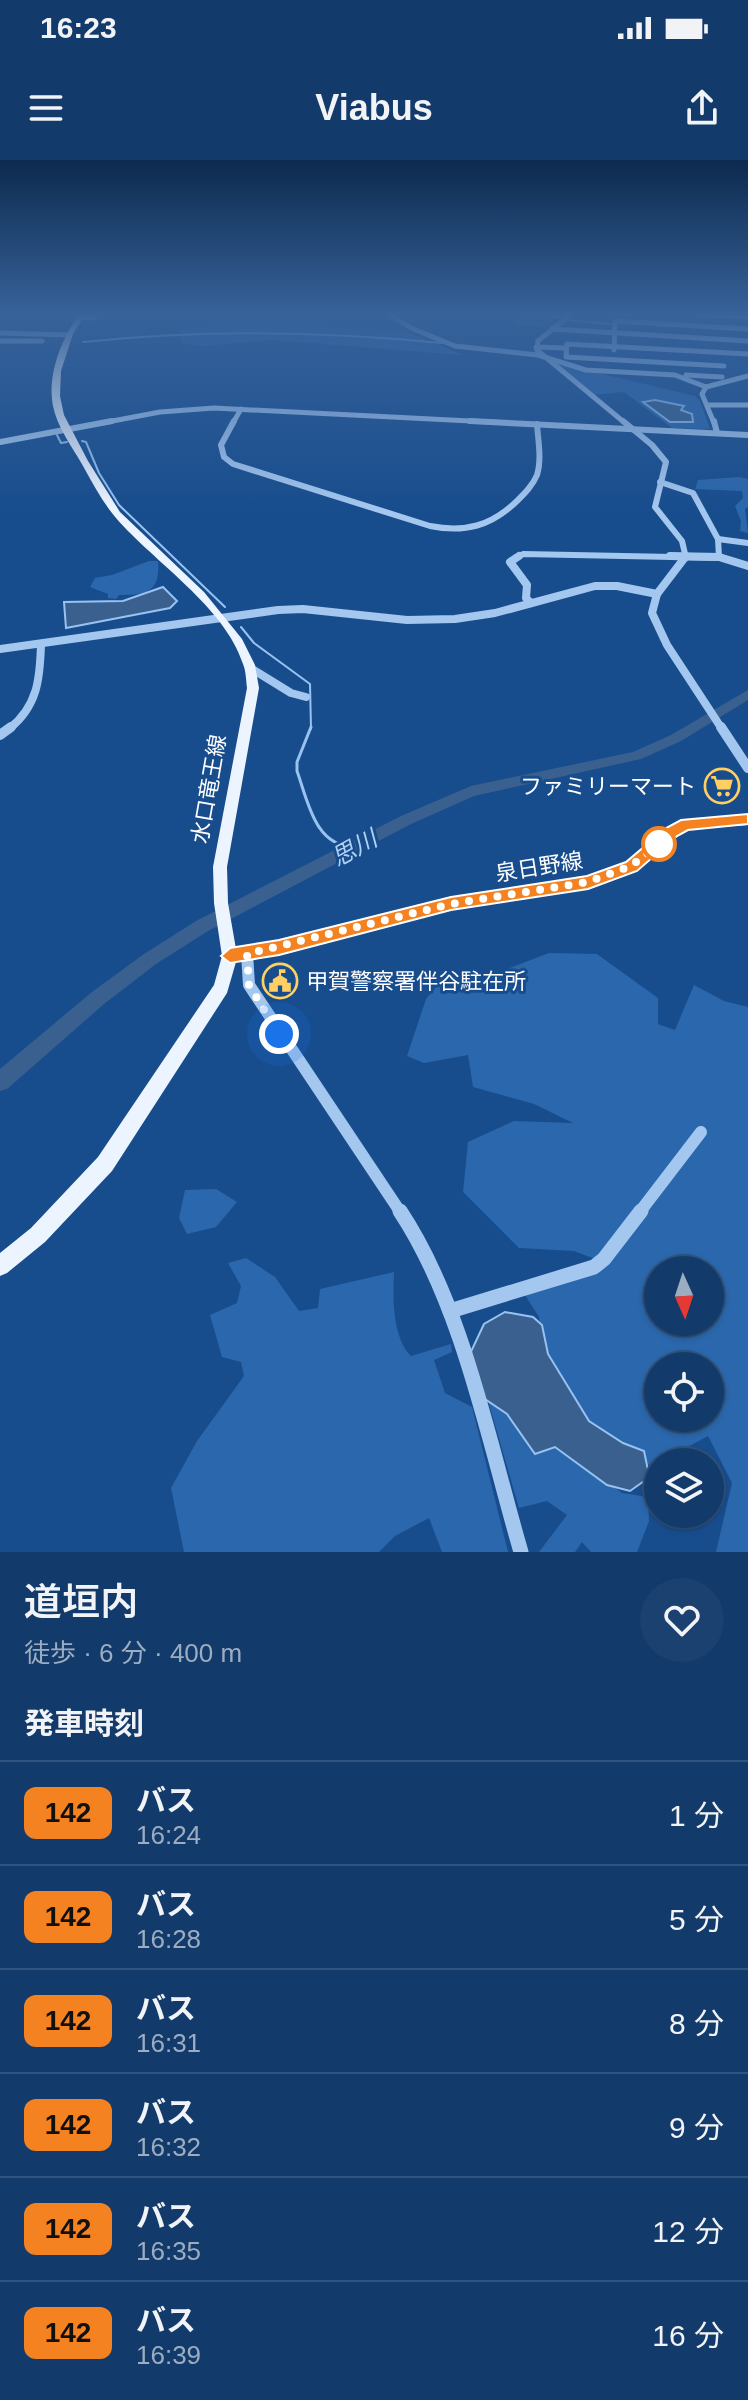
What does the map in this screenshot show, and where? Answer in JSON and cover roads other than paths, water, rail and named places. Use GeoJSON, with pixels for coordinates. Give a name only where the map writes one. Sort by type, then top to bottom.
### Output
{"type":"FeatureCollection","features":[{"type":"Feature","properties":{"kind":"main road"},"geometry":{"type":"LineString","coordinates":[[59,380],[57,410],[112,509],[187,581],[247,655],[252,669]]}},
{"type":"Feature","properties":{"kind":"main road","name":"水口竜王線"},"geometry":{"type":"LineString","coordinates":[[0,1266],[38,1235],[105,1164],[204,1017],[239,955],[226,933],[221,855],[253,688],[252,669]]}},
{"type":"Feature","properties":{"kind":"main road","name":"泉日野線"},"geometry":{"type":"LineString","coordinates":[[239,955],[451,904],[588,882],[631,866],[671,832],[686,824],[748,820]]}},
{"type":"Feature","properties":{"kind":"street"},"geometry":{"type":"LineString","coordinates":[[570,380],[659,451],[666,462],[666,471],[653,499],[655,507],[682,541],[686,558]]}},
{"type":"Feature","properties":{"kind":"street"},"geometry":{"type":"LineString","coordinates":[[688,380],[706,387]]}},
{"type":"Feature","properties":{"kind":"street"},"geometry":{"type":"LineString","coordinates":[[717,433],[709,405],[702,394],[706,387],[726,380]]}},
{"type":"Feature","properties":{"kind":"street"},"geometry":{"type":"LineString","coordinates":[[709,405],[748,405]]}},
{"type":"Feature","properties":{"kind":"street"},"geometry":{"type":"LineString","coordinates":[[241,409],[221,445],[224,457],[233,464],[430,526],[455,530],[490,524],[529,489],[538,468],[537,424]]}},
{"type":"Feature","properties":{"kind":"street"},"geometry":{"type":"LineString","coordinates":[[0,442],[173,410],[241,409],[748,435]]}},
{"type":"Feature","properties":{"kind":"street"},"geometry":{"type":"LineString","coordinates":[[660,482],[693,493],[718,539],[719,557]]}},
{"type":"Feature","properties":{"kind":"street"},"geometry":{"type":"LineString","coordinates":[[718,539],[748,543]]}},
{"type":"Feature","properties":{"kind":"street"},"geometry":{"type":"LineString","coordinates":[[531,603],[526,598],[527,585],[510,562],[523,554],[593,553],[627,557],[643,553],[686,558],[719,557],[748,566]]}},
{"type":"Feature","properties":{"kind":"street"},"geometry":{"type":"LineString","coordinates":[[686,558],[657,594],[652,613],[657,627],[748,768]]}},
{"type":"Feature","properties":{"kind":"street"},"geometry":{"type":"LineString","coordinates":[[0,649],[303,609],[375,619],[455,619],[495,613],[595,586],[617,586],[657,594]]}},
{"type":"Feature","properties":{"kind":"street"},"geometry":{"type":"LineString","coordinates":[[0,735],[19,722],[36,701],[41,644]]}},
{"type":"Feature","properties":{"kind":"street"},"geometry":{"type":"LineString","coordinates":[[252,669],[267,675],[289,692],[306,697]]}},
{"type":"Feature","properties":{"kind":"street"},"geometry":{"type":"LineString","coordinates":[[239,955],[249,985],[404,1217],[450,1311],[521,1552]]}},
{"type":"Feature","properties":{"kind":"street"},"geometry":{"type":"LineString","coordinates":[[450,1311],[594,1267],[604,1259],[701,1132]]}},
{"type":"Feature","properties":{"kind":"waterway"},"geometry":{"type":"LineString","coordinates":[[57,435],[61,443],[67,442]]}},
{"type":"Feature","properties":{"kind":"waterway"},"geometry":{"type":"LineString","coordinates":[[82,441],[86,442],[99,473],[119,505],[225,607]]}},
{"type":"Feature","properties":{"kind":"waterway"},"geometry":{"type":"LineString","coordinates":[[241,627],[254,643],[310,684],[311,727]]}},
{"type":"Feature","properties":{"kind":"waterway","name":"思川"},"geometry":{"type":"LineString","coordinates":[[0,1082],[98,998],[150,959],[202,926],[406,820],[471,791],[636,756],[676,738],[748,694]]}},
{"type":"Feature","properties":{"kind":"waterway"},"geometry":{"type":"LineString","coordinates":[[311,727],[297,762],[310,809],[315,821],[331,839],[341,845],[355,847]]}},
{"type":"Feature","properties":{"kind":"place","name":"ファミリーマート"},"geometry":{"type":"Point","coordinates":[722,786]}},
{"type":"Feature","properties":{"kind":"place","name":"甲賀警察署伴谷駐在所"},"geometry":{"type":"Point","coordinates":[280,981]}}]}
